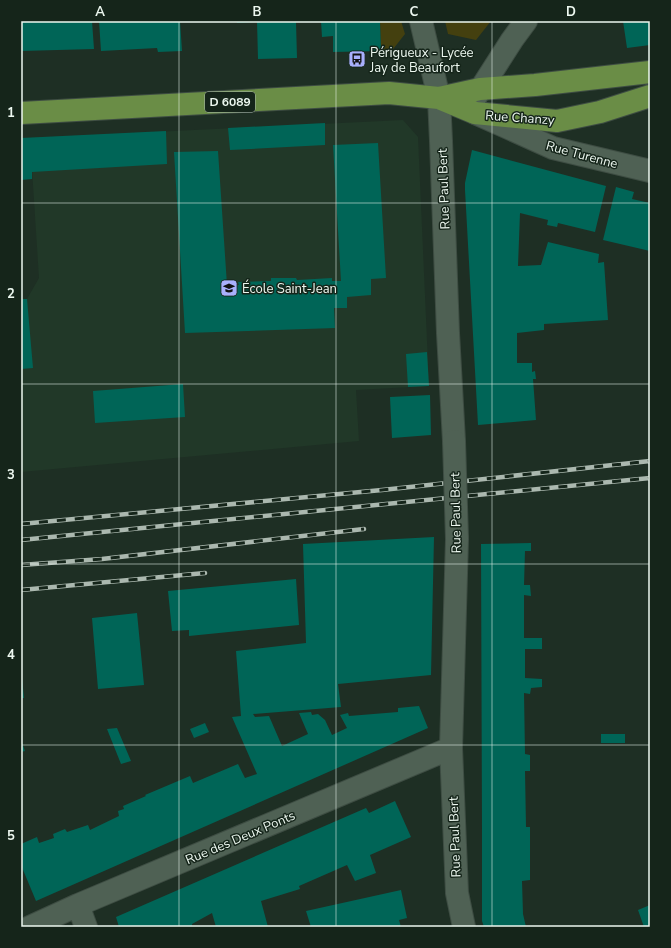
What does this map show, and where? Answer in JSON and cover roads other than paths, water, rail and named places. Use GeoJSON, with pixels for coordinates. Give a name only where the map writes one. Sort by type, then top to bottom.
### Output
{"type":"FeatureCollection","features":[{"type":"Feature","properties":{"kind":"main road","name":"D 6089"},"geometry":{"type":"LineString","coordinates":[[21,113],[389,93],[438,98],[480,89],[535,85],[650,72]]}},
{"type":"Feature","properties":{"kind":"main road","name":"Rue Chanzy"},"geometry":{"type":"LineString","coordinates":[[438,98],[475,113],[556,121],[600,112],[650,96]]}},
{"type":"Feature","properties":{"kind":"street","name":"Rue Paul Bert"},"geometry":{"type":"LineString","coordinates":[[422,21],[438,98],[441,141],[457,539],[451,748],[457,893],[464,927]]}},
{"type":"Feature","properties":{"kind":"street"},"geometry":{"type":"LineString","coordinates":[[475,113],[473,101],[526,21]]}},
{"type":"Feature","properties":{"kind":"street","name":"Rue Turenne"},"geometry":{"type":"LineString","coordinates":[[475,113],[553,148],[650,171]]}},
{"type":"Feature","properties":{"kind":"street","name":"Rue des Deux Ponts"},"geometry":{"type":"LineString","coordinates":[[30,927],[78,905],[451,748]]}},
{"type":"Feature","properties":{"kind":"street"},"geometry":{"type":"LineString","coordinates":[[78,905],[86,927]]}},
{"type":"Feature","properties":{"kind":"railway"},"geometry":{"type":"LineString","coordinates":[[21,524],[382,490],[650,461]]}},
{"type":"Feature","properties":{"kind":"railway"},"geometry":{"type":"LineString","coordinates":[[21,540],[650,478]]}},
{"type":"Feature","properties":{"kind":"railway"},"geometry":{"type":"LineString","coordinates":[[21,565],[102,559],[364,529]]}},
{"type":"Feature","properties":{"kind":"railway"},"geometry":{"type":"LineString","coordinates":[[21,590],[205,573]]}},
{"type":"Feature","properties":{"kind":"place","name":"Périgueux - Lycée Jay de Beaufort"},"geometry":{"type":"Point","coordinates":[357,59]}},
{"type":"Feature","properties":{"kind":"place","name":"École Saint-Jean"},"geometry":{"type":"Point","coordinates":[229,288]}}]}
